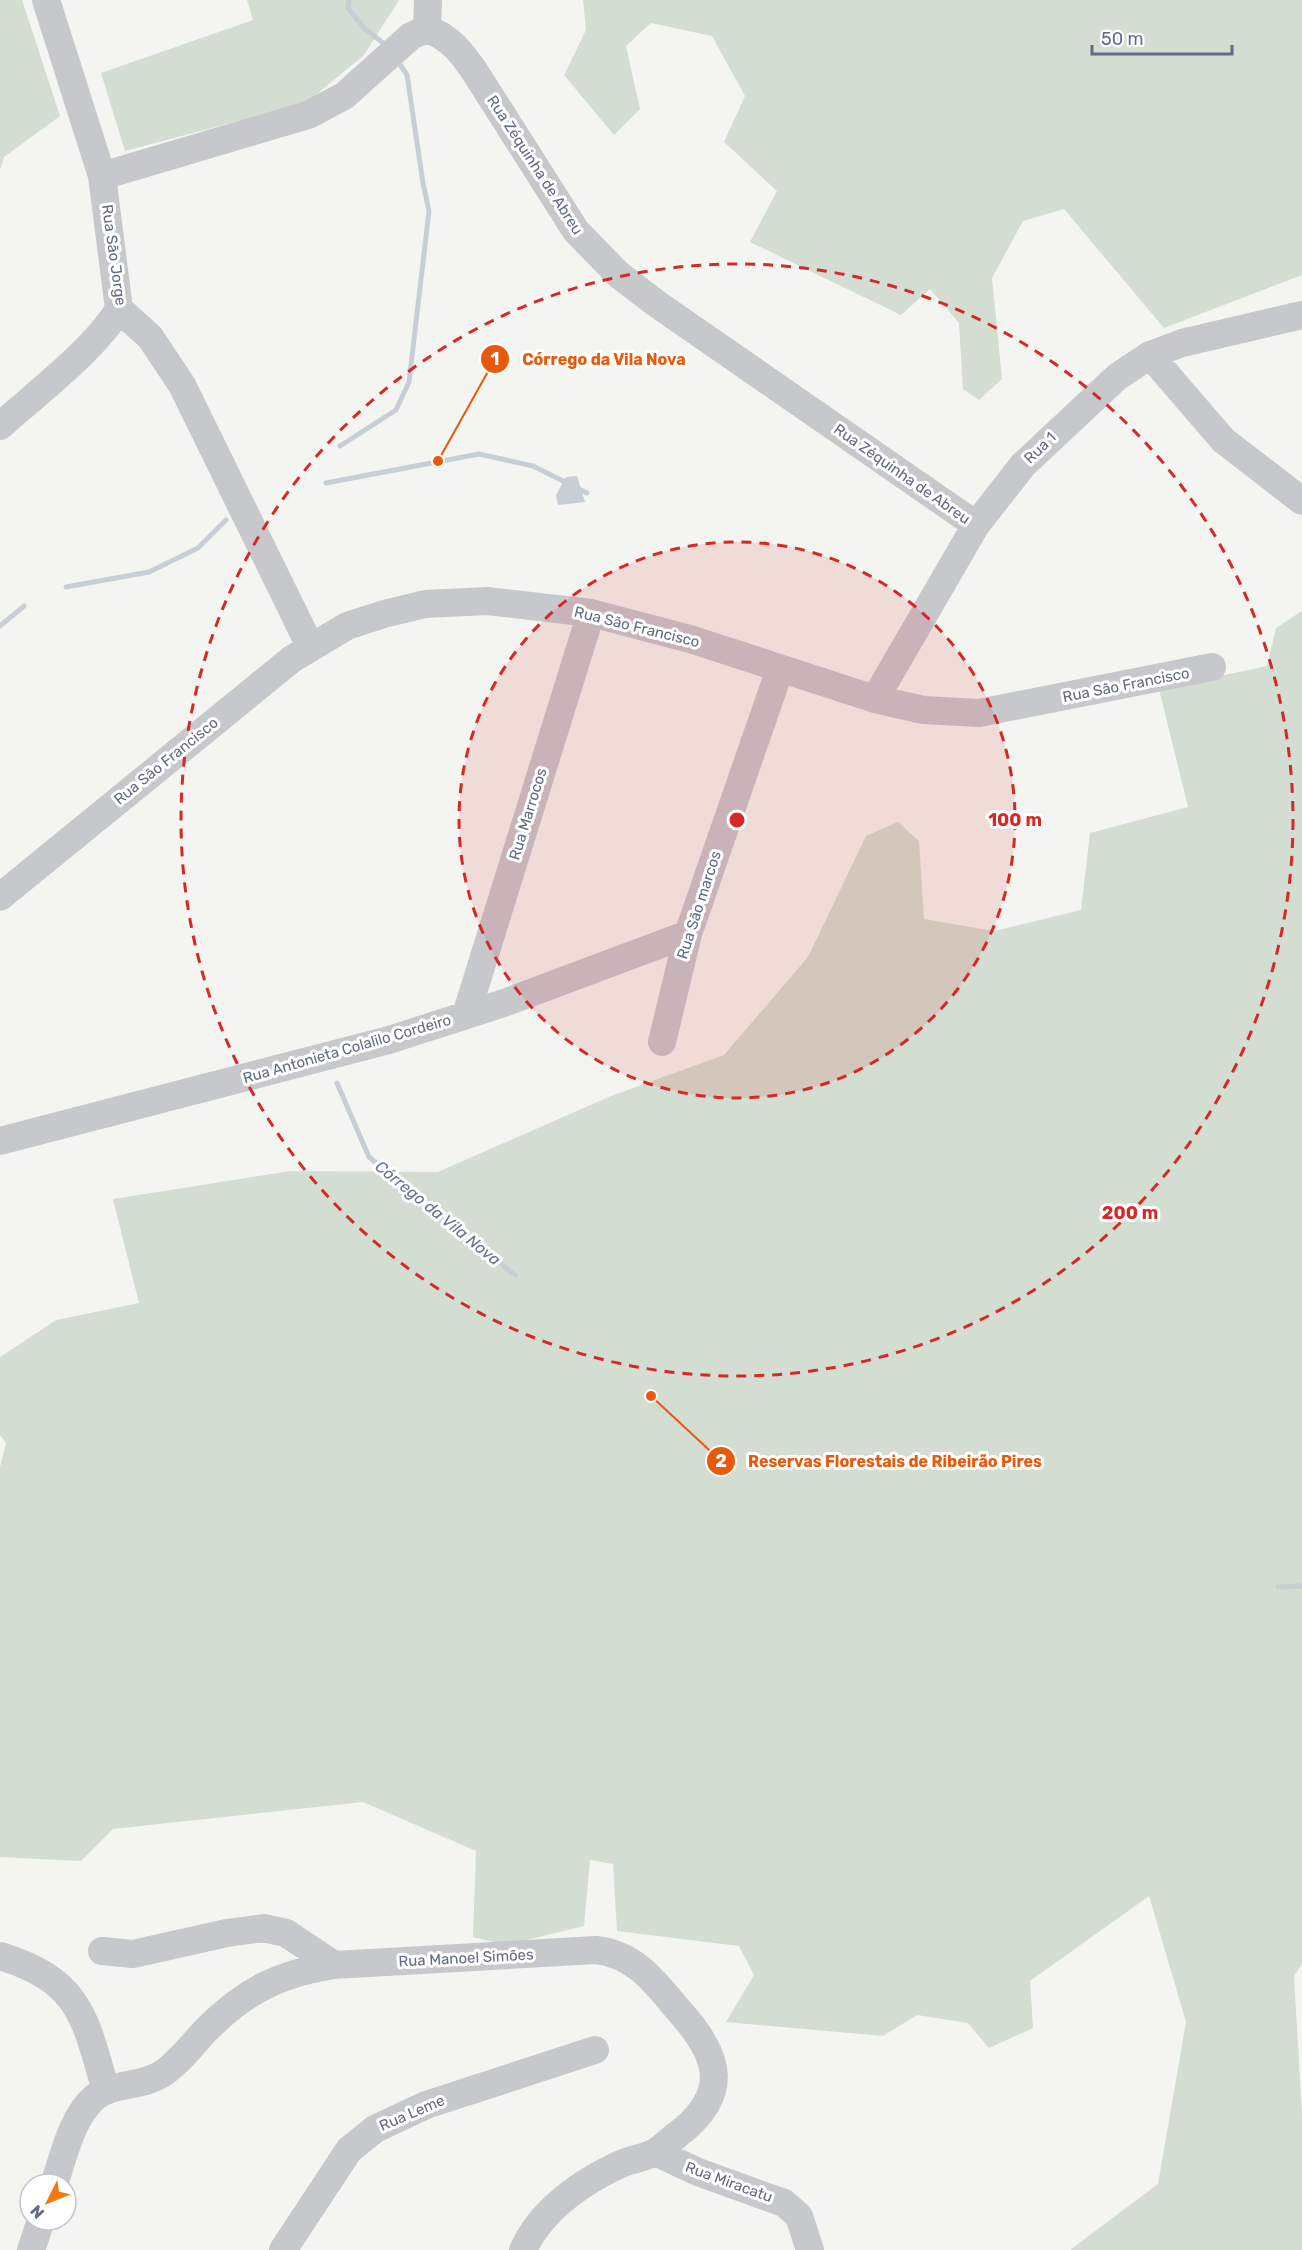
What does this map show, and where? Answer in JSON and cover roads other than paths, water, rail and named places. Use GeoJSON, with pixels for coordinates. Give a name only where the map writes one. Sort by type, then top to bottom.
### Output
{"type":"FeatureCollection","features":[{"type":"Feature","properties":{"kind":"street","name":"Rua São Jorge"},"geometry":{"type":"LineString","coordinates":[[46,0],[102,176],[119,309],[150,337],[182,385],[310,646]]}},
{"type":"Feature","properties":{"kind":"street"},"geometry":{"type":"LineString","coordinates":[[102,176],[308,116],[344,96],[405,40],[427,29],[428,0]]}},
{"type":"Feature","properties":{"kind":"street","name":"Rua Zéquinha de Abreu"},"geometry":{"type":"LineString","coordinates":[[427,29],[448,39],[460,51],[570,223],[619,275],[657,304],[976,525]]}},
{"type":"Feature","properties":{"kind":"street"},"geometry":{"type":"LineString","coordinates":[[0,426],[110,325],[119,309]]}},
{"type":"Feature","properties":{"kind":"street","name":"Rua 1"},"geometry":{"type":"LineString","coordinates":[[875,699],[976,525],[1035,452],[1117,378],[1150,355],[1182,344],[1302,315]]}},
{"type":"Feature","properties":{"kind":"street"},"geometry":{"type":"LineString","coordinates":[[1150,355],[1223,440],[1302,501]]}},
{"type":"Feature","properties":{"kind":"street","name":"Rua São Francisco"},"geometry":{"type":"LineString","coordinates":[[0,897],[310,646],[348,626],[425,604],[487,601],[591,613],[690,639],[875,699],[923,710],[979,712],[1212,667]]}},
{"type":"Feature","properties":{"kind":"street","name":"Rua Marrocos"},"geometry":{"type":"LineString","coordinates":[[466,1015],[591,613]]}},
{"type":"Feature","properties":{"kind":"street","name":"Rua São marcos"},"geometry":{"type":"LineString","coordinates":[[662,1042],[688,934],[780,669]]}},
{"type":"Feature","properties":{"kind":"street","name":"Rua Antonieta Colalilo Cordeiro"},"geometry":{"type":"LineString","coordinates":[[0,1141],[388,1040],[466,1015],[688,934]]}},
{"type":"Feature","properties":{"kind":"street"},"geometry":{"type":"LineString","coordinates":[[102,1951],[142,1953],[227,1933],[264,1928],[286,1933],[334,1965]]}},
{"type":"Feature","properties":{"kind":"street","name":"Rua Manoel Simões"},"geometry":{"type":"LineString","coordinates":[[105,2091],[160,2075],[221,2015],[255,1988],[303,1970],[334,1965],[596,1950],[613,1952],[629,1959],[654,1982],[694,2028],[711,2058],[715,2073],[712,2096],[694,2122],[655,2152],[620,2164],[591,2180],[557,2204],[530,2234],[524,2250]]}},
{"type":"Feature","properties":{"kind":"street"},"geometry":{"type":"LineString","coordinates":[[0,1956],[57,1984],[73,1999],[90,2036],[105,2091],[86,2108],[76,2124],[58,2172]]}},
{"type":"Feature","properties":{"kind":"street","name":"Rua Leme"},"geometry":{"type":"LineString","coordinates":[[283,2250],[350,2150],[375,2129],[426,2105],[595,2050]]}},
{"type":"Feature","properties":{"kind":"street","name":"Rua Miracatu"},"geometry":{"type":"LineString","coordinates":[[655,2152],[698,2172],[784,2203],[799,2216],[810,2250]]}},
{"type":"Feature","properties":{"kind":"street"},"geometry":{"type":"LineString","coordinates":[[31,2250],[37,2232]]}},
{"type":"Feature","properties":{"kind":"waterway","name":"Córrego da Vila Nova"},"geometry":{"type":"LineString","coordinates":[[349,0],[348,8],[364,28],[382,42]]}},
{"type":"Feature","properties":{"kind":"waterway","name":"Córrego da Vila Nova"},"geometry":{"type":"LineString","coordinates":[[340,446],[396,410],[409,382],[429,211],[407,75],[401,66]]}},
{"type":"Feature","properties":{"kind":"waterway","name":"Córrego da Vila Nova"},"geometry":{"type":"LineString","coordinates":[[326,483],[479,454],[533,466],[587,493]]}},
{"type":"Feature","properties":{"kind":"waterway","name":"Córrego da Vila Nova"},"geometry":{"type":"LineString","coordinates":[[66,587],[149,572],[198,548],[226,520]]}},
{"type":"Feature","properties":{"kind":"waterway","name":"Córrego da Vila Nova"},"geometry":{"type":"LineString","coordinates":[[0,626],[24,606]]}},
{"type":"Feature","properties":{"kind":"waterway","name":"Córrego da Vila Nova"},"geometry":{"type":"LineString","coordinates":[[337,1083],[369,1157],[515,1275]]}},
{"type":"Feature","properties":{"kind":"waterway"},"geometry":{"type":"LineString","coordinates":[[1278,1587],[1302,1586]]}},
{"type":"Feature","properties":{"kind":"place","name":"Córrego da Vila Nova"},"geometry":{"type":"Point","coordinates":[438,461]}},
{"type":"Feature","properties":{"kind":"place","name":"Reservas Florestais de Ribeirão Pires"},"geometry":{"type":"Point","coordinates":[651,1396]}}]}
